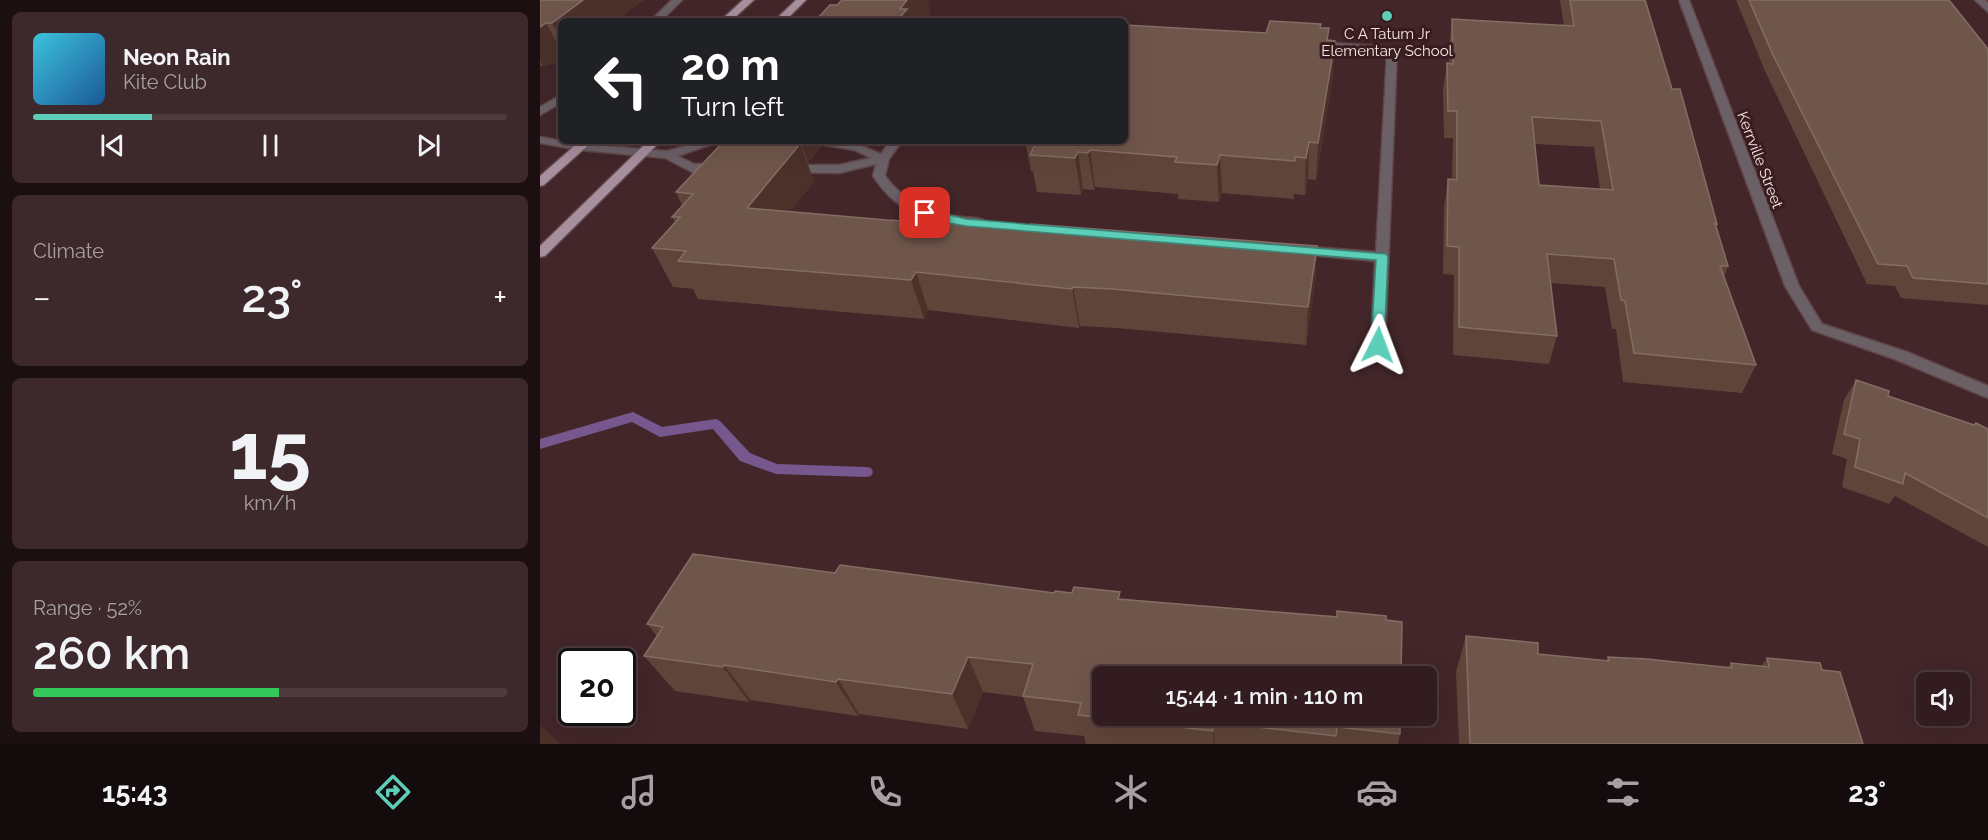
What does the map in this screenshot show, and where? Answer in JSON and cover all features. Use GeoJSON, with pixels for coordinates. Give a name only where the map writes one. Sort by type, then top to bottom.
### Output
{"type":"FeatureCollection","features":[{"type":"Feature","properties":{"kind":"main road"},"geometry":{"type":"LineString","coordinates":[[728,18],[749,0]]}},
{"type":"Feature","properties":{"kind":"main road"},"geometry":{"type":"LineString","coordinates":[[782,18],[801,0]]}},
{"type":"Feature","properties":{"kind":"main road"},"geometry":{"type":"LineString","coordinates":[[540,182],[583,144]]}},
{"type":"Feature","properties":{"kind":"main road"},"geometry":{"type":"LineString","coordinates":[[540,254],[652,144]]}},
{"type":"Feature","properties":{"kind":"street"},"geometry":{"type":"LineString","coordinates":[[658,18],[677,0]]}},
{"type":"Feature","properties":{"kind":"street","name":"Kerrville Street"},"geometry":{"type":"LineString","coordinates":[[1684,0],[1792,286],[1817,327],[1902,356],[1988,392]]}},
{"type":"Feature","properties":{"kind":"street"},"geometry":{"type":"LineString","coordinates":[[1980,0],[1988,9]]}},
{"type":"Feature","properties":{"kind":"street"},"geometry":{"type":"LineString","coordinates":[[1299,44],[1392,50],[1378,345]]}},
{"type":"Feature","properties":{"kind":"street"},"geometry":{"type":"LineString","coordinates":[[540,112],[558,100]]}},
{"type":"Feature","properties":{"kind":"street"},"geometry":{"type":"LineString","coordinates":[[540,140],[558,142]]}},
{"type":"Feature","properties":{"kind":"street"},"geometry":{"type":"LineString","coordinates":[[583,144],[668,155],[705,144]]}},
{"type":"Feature","properties":{"kind":"street"},"geometry":{"type":"LineString","coordinates":[[838,144],[857,147],[883,159]]}},
{"type":"Feature","properties":{"kind":"street"},"geometry":{"type":"LineString","coordinates":[[894,144],[883,159],[879,176],[886,189],[911,208],[938,218],[1001,225]]}},
{"type":"Feature","properties":{"kind":"street"},"geometry":{"type":"LineString","coordinates":[[668,155],[692,168],[735,169]]}},
{"type":"Feature","properties":{"kind":"street"},"geometry":{"type":"LineString","coordinates":[[781,169],[839,168],[883,159]]}},
{"type":"Feature","properties":{"kind":"street"},"geometry":{"type":"LineString","coordinates":[[1287,249],[1382,257]]}},
{"type":"Feature","properties":{"kind":"building"},"geometry":{"type":"Polygon","coordinates":[[[540,0],[583,0],[552,23],[546,23],[540,27],[540,0]]]}},
{"type":"Feature","properties":{"kind":"building"},"geometry":{"type":"Polygon","coordinates":[[[842,0],[907,0],[900,9],[907,9],[900,18],[818,18],[830,5],[837,5],[842,0]]]}},
{"type":"Feature","properties":{"kind":"building"},"geometry":{"type":"Polygon","coordinates":[[[1570,0],[1645,0],[1672,89],[1680,89],[1728,266],[1720,266],[1756,365],[1634,353],[1625,301],[1621,300],[1614,259],[1547,254],[1557,336],[1459,327],[1459,247],[1447,246],[1448,179],[1457,180],[1457,111],[1448,111],[1447,63],[1453,64],[1452,19],[1574,26],[1570,0]],[[1532,117],[1539,185],[1613,190],[1601,121],[1532,117]]]}},
{"type":"Feature","properties":{"kind":"building"},"geometry":{"type":"Polygon","coordinates":[[[1749,0],[1949,0],[1988,49],[1988,284],[1913,278],[1907,266],[1878,264],[1772,53],[1749,0]]]}},
{"type":"Feature","properties":{"kind":"building"},"geometry":{"type":"Polygon","coordinates":[[[1270,21],[1321,24],[1320,28],[1329,28],[1327,40],[1335,41],[1318,143],[1309,142],[1306,158],[1295,157],[1295,161],[1220,155],[1217,165],[1175,162],[1177,157],[1090,150],[1088,153],[1078,152],[1075,158],[1030,155],[1036,144],[1128,144],[1128,25],[1266,33],[1270,21]]]}},
{"type":"Feature","properties":{"kind":"building"},"geometry":{"type":"Polygon","coordinates":[[[721,144],[800,144],[747,208],[887,220],[1030,227],[1031,224],[1317,246],[1308,307],[1112,289],[1073,287],[1072,289],[916,272],[911,280],[678,261],[686,251],[652,248],[680,217],[672,217],[693,194],[676,192],[721,144]]]}},
{"type":"Feature","properties":{"kind":"building"},"geometry":{"type":"Polygon","coordinates":[[[1856,380],[1889,391],[1888,396],[1974,425],[1976,423],[1988,429],[1988,518],[1905,473],[1903,484],[1855,467],[1860,439],[1844,434],[1856,380]]]}},
{"type":"Feature","properties":{"kind":"building"},"geometry":{"type":"Polygon","coordinates":[[[693,554],[835,573],[840,565],[1054,593],[1055,591],[1072,593],[1074,587],[1120,592],[1118,599],[1337,617],[1337,611],[1386,616],[1386,620],[1402,622],[1401,666],[1092,666],[1092,717],[1078,715],[1081,703],[1023,696],[1033,664],[968,657],[952,694],[838,679],[836,682],[724,665],[723,667],[644,656],[663,627],[647,624],[693,554]]]}},
{"type":"Feature","properties":{"kind":"building"},"geometry":{"type":"Polygon","coordinates":[[[1466,636],[1538,643],[1538,654],[1609,661],[1608,657],[1647,659],[1732,668],[1731,663],[1769,667],[1767,658],[1820,663],[1822,670],[1840,672],[1863,744],[1470,744],[1466,636]]]}},
{"type":"Feature","properties":{"kind":"building"},"geometry":{"type":"Polygon","coordinates":[[[1171,726],[1213,726],[1213,731],[1171,726]]]}},
{"type":"Feature","properties":{"kind":"building"},"geometry":{"type":"Polygon","coordinates":[[[1248,726],[1400,726],[1400,734],[1337,727],[1336,736],[1248,726]]]}},
{"type":"Feature","properties":{"kind":"waterway"},"geometry":{"type":"LineString","coordinates":[[540,444],[633,417],[660,432],[716,424],[745,457],[776,469],[866,472]]}},
{"type":"Feature","properties":{"kind":"place","name":"C A Tatum Jr Elementary School"},"geometry":{"type":"Point","coordinates":[1387,16]}},
{"type":"Feature","properties":{"kind":"route"},"geometry":{"type":"LineString","coordinates":[[925,213],[938,218],[966,222],[1382,257],[1378,345]]}}]}
